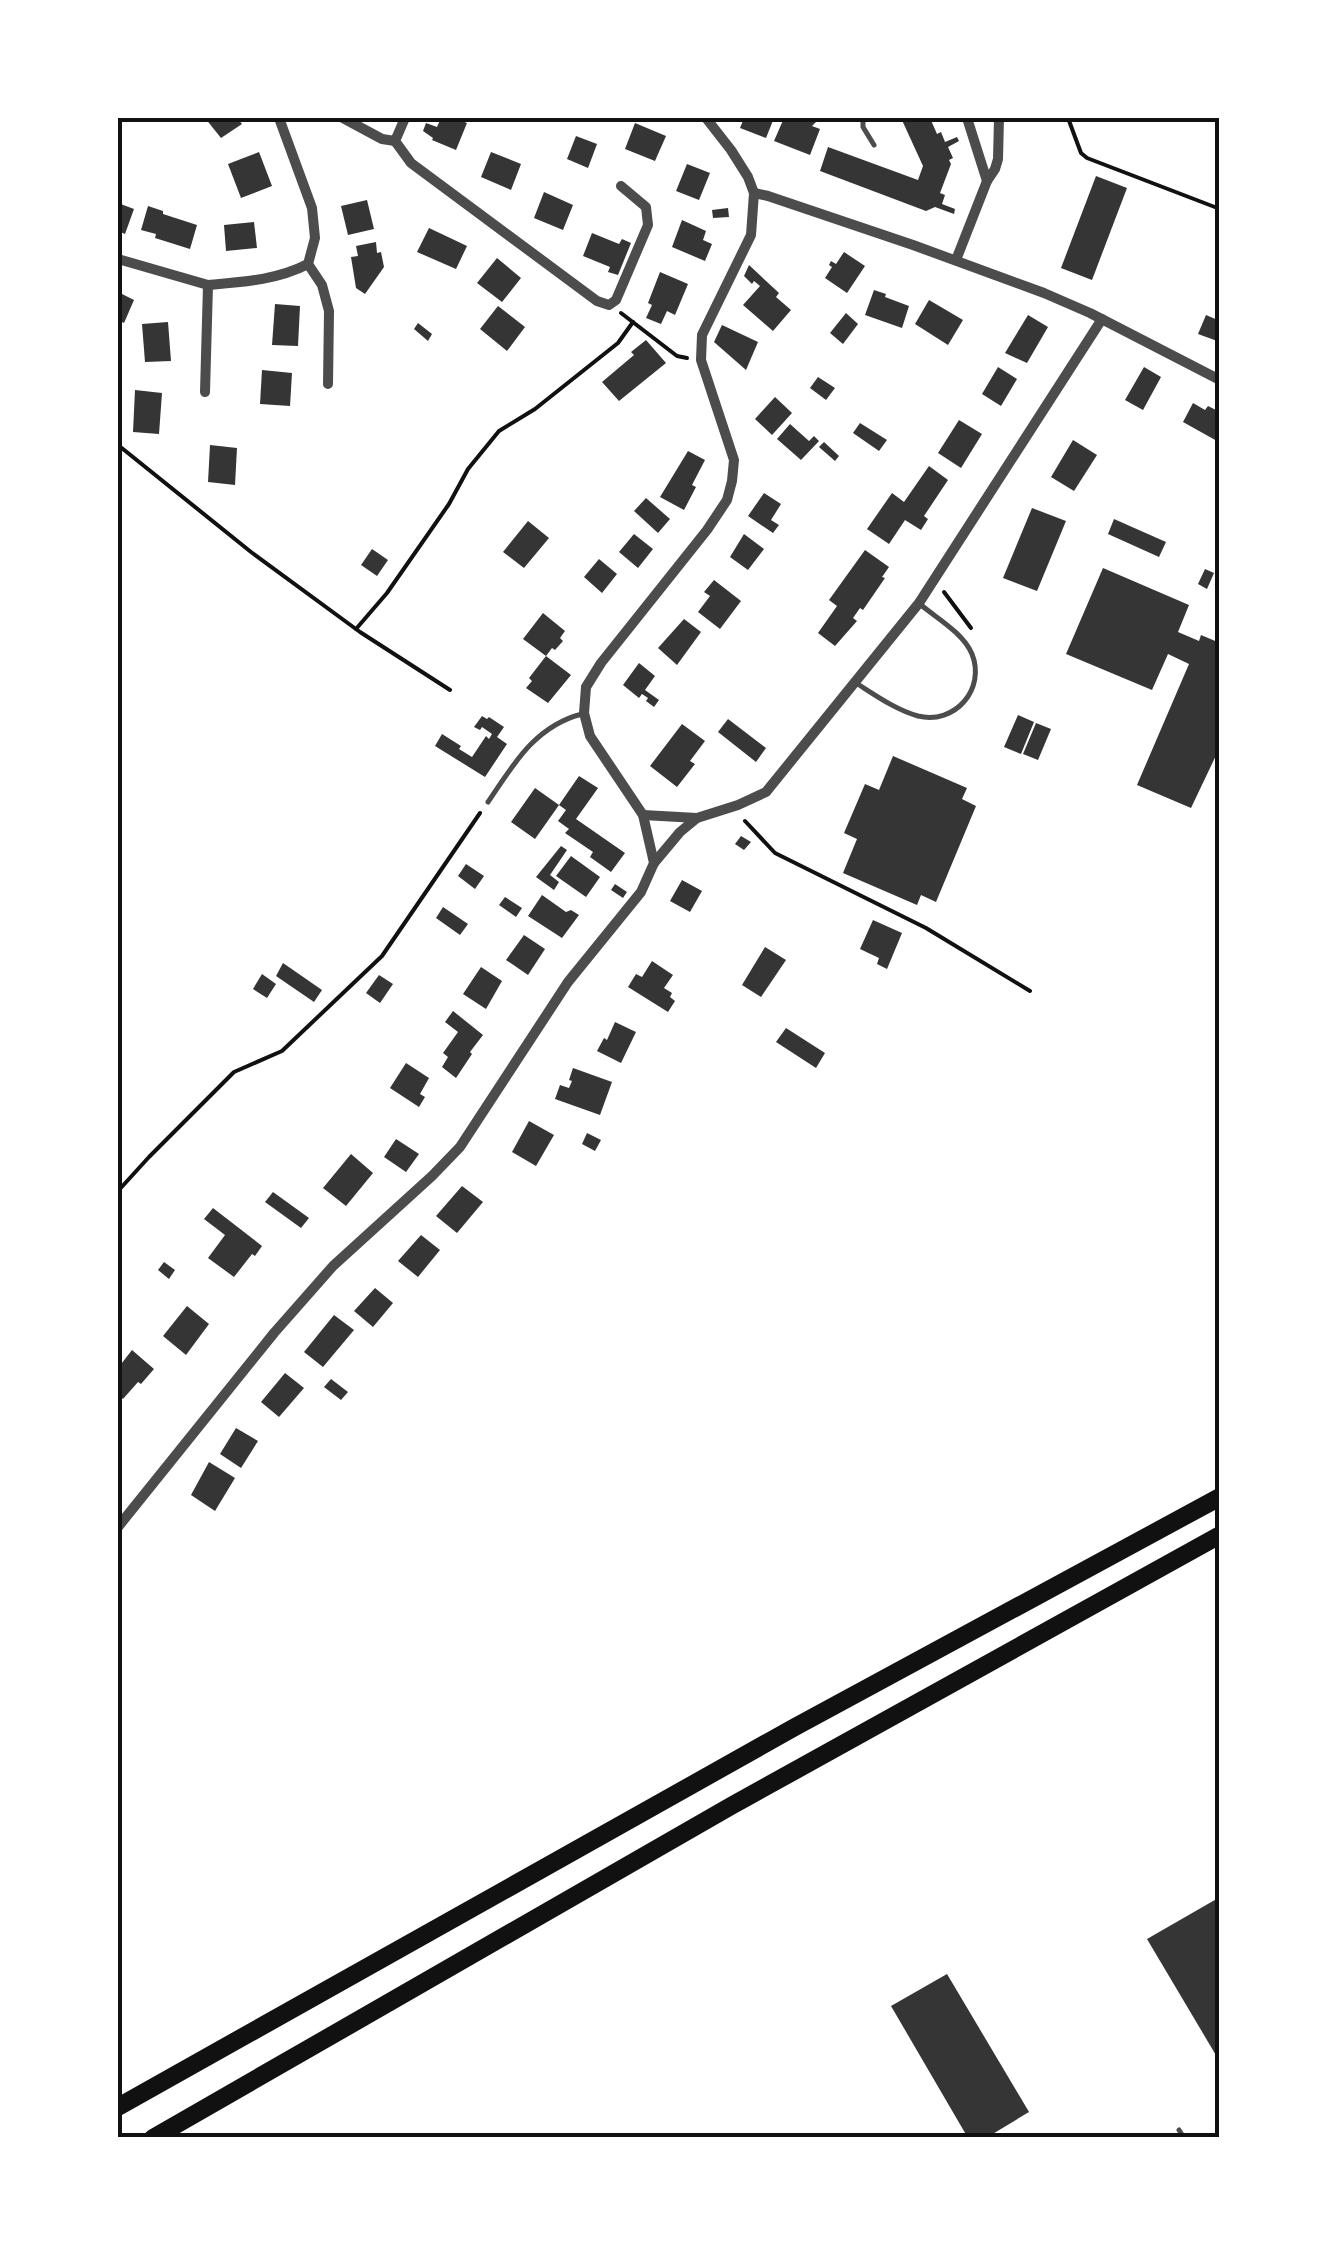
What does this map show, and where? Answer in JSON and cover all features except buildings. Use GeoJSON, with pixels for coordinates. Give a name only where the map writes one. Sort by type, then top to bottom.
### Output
{"type":"FeatureCollection","features":[{"type":"Feature","properties":{"kind":"highway"},"geometry":{"type":"LineString","coordinates":[[118,2107],[794,1728],[1220,1497]]}},
{"type":"Feature","properties":{"kind":"highway"},"geometry":{"type":"LineString","coordinates":[[152,2138],[731,1806],[1220,1535]]}},
{"type":"Feature","properties":{"kind":"street"},"geometry":{"type":"LineString","coordinates":[[118,259],[208,285],[288,274],[308,264],[316,238],[312,208],[280,118]]}},
{"type":"Feature","properties":{"kind":"street"},"geometry":{"type":"LineString","coordinates":[[343,118],[382,139],[395,140]]}},
{"type":"Feature","properties":{"kind":"street"},"geometry":{"type":"LineString","coordinates":[[395,140],[404,118]]}},
{"type":"Feature","properties":{"kind":"street"},"geometry":{"type":"LineString","coordinates":[[654,862],[643,815],[590,736],[584,713],[586,687],[601,663],[707,530],[727,500],[732,481],[734,460],[701,360],[702,335],[751,235],[754,193],[748,177],[706,118]]}},
{"type":"Feature","properties":{"kind":"street"},"geometry":{"type":"LineString","coordinates":[[967,118],[987,181]]}},
{"type":"Feature","properties":{"kind":"street"},"geometry":{"type":"LineString","coordinates":[[956,260],[995,169],[999,118]]}},
{"type":"Feature","properties":{"kind":"street"},"geometry":{"type":"LineString","coordinates":[[395,140],[411,163],[596,301],[608,305],[616,300],[648,224],[646,206],[620,186]]}},
{"type":"Feature","properties":{"kind":"street"},"geometry":{"type":"LineString","coordinates":[[754,193],[956,260],[1044,294],[1102,319],[1220,380]]}},
{"type":"Feature","properties":{"kind":"street"},"geometry":{"type":"LineString","coordinates":[[308,264],[322,285],[329,310],[328,384]]}},
{"type":"Feature","properties":{"kind":"street"},"geometry":{"type":"LineString","coordinates":[[205,392],[208,285]]}},
{"type":"Feature","properties":{"kind":"street"},"geometry":{"type":"LineString","coordinates":[[643,815],[697,818],[766,792],[919,603],[1102,319]]}},
{"type":"Feature","properties":{"kind":"street"},"geometry":{"type":"LineString","coordinates":[[118,1527],[332,1266],[460,1147],[568,982],[641,892],[654,862],[697,818]]}},
{"type":"Feature","properties":{"kind":"lane"},"geometry":{"type":"LineString","coordinates":[[863,118],[863,126],[874,144]]}},
{"type":"Feature","properties":{"kind":"lane"},"geometry":{"type":"LineString","coordinates":[[855,683],[920,716],[941,717],[958,709],[969,697],[975,675],[972,655],[960,637],[919,603]]}},
{"type":"Feature","properties":{"kind":"lane"},"geometry":{"type":"LineString","coordinates":[[488,802],[522,752],[543,731],[584,713]]}},
{"type":"Feature","properties":{"kind":"lane"},"geometry":{"type":"LineString","coordinates":[[1180,2130],[1184,2138]]}},
{"type":"Feature","properties":{"kind":"path"},"geometry":{"type":"LineString","coordinates":[[1068,118],[1087,158],[1220,209]]}},
{"type":"Feature","properties":{"kind":"path"},"geometry":{"type":"LineString","coordinates":[[608,305],[677,356],[701,360]]}},
{"type":"Feature","properties":{"kind":"path"},"geometry":{"type":"LineString","coordinates":[[356,628],[387,593],[449,504],[468,469],[499,431],[605,354],[633,322]]}},
{"type":"Feature","properties":{"kind":"path"},"geometry":{"type":"LineString","coordinates":[[118,445],[251,552],[450,690]]}},
{"type":"Feature","properties":{"kind":"path"},"geometry":{"type":"LineString","coordinates":[[118,1191],[234,1072],[282,1051],[382,956],[488,802]]}},
{"type":"Feature","properties":{"kind":"path"},"geometry":{"type":"LineString","coordinates":[[730,808],[775,853],[926,928],[1030,991]]}}]}
